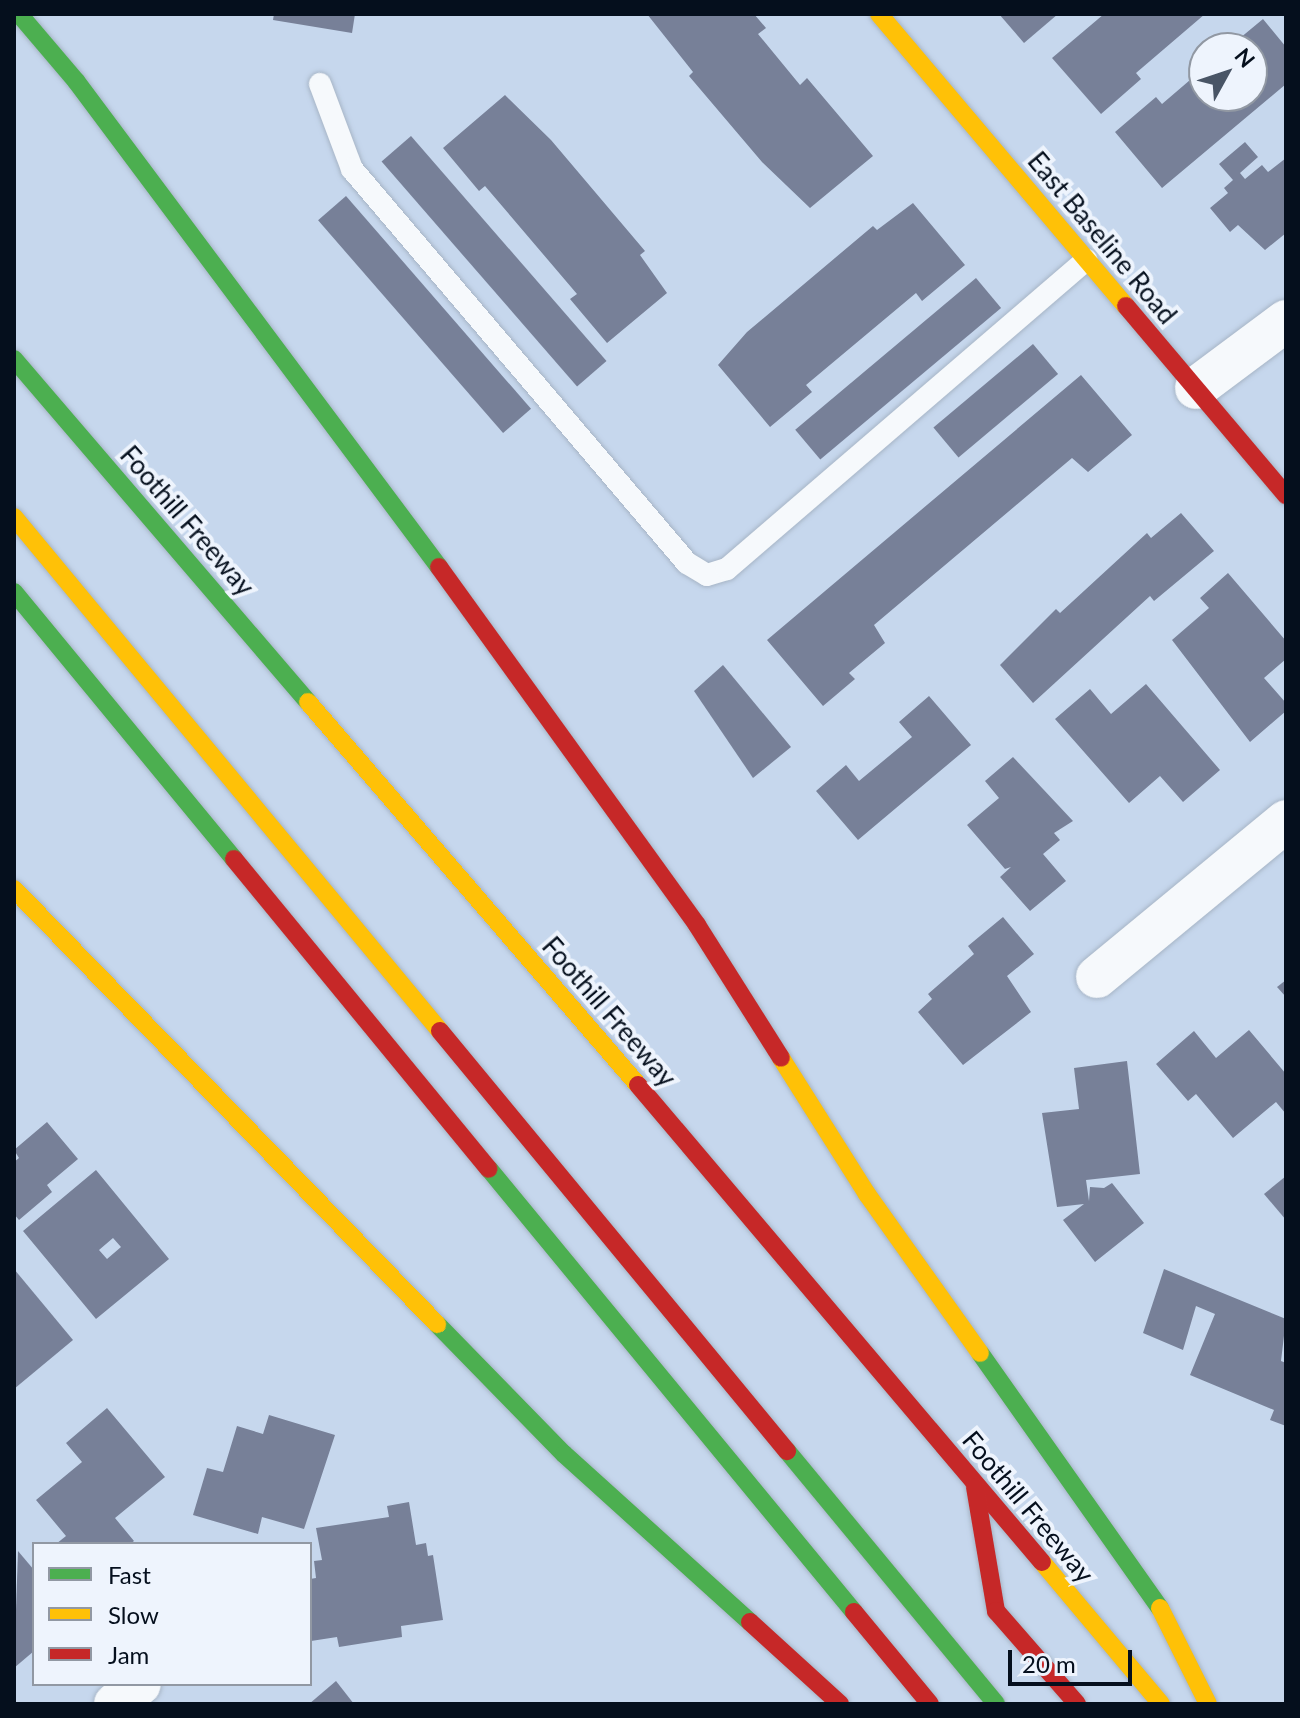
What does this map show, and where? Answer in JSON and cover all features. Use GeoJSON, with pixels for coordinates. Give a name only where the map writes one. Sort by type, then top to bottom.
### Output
{"type":"FeatureCollection","features":[{"type":"Feature","properties":{"kind":"main road"},"geometry":{"type":"LineString","coordinates":[[19,14],[76,81],[338,428],[697,925],[867,1194],[1156,1601],[1208,1704]]}},
{"type":"Feature","properties":{"kind":"main road","name":"East Baseline Road"},"geometry":{"type":"LineString","coordinates":[[879,14],[1286,495]]}},
{"type":"Feature","properties":{"kind":"main road","name":"Foothill Freeway"},"geometry":{"type":"LineString","coordinates":[[14,359],[1161,1704]]}},
{"type":"Feature","properties":{"kind":"main road"},"geometry":{"type":"LineString","coordinates":[[14,517],[996,1704]]}},
{"type":"Feature","properties":{"kind":"main road"},"geometry":{"type":"LineString","coordinates":[[14,592],[930,1704]]}},
{"type":"Feature","properties":{"kind":"main road"},"geometry":{"type":"LineString","coordinates":[[14,889],[564,1454],[840,1704]]}},
{"type":"Feature","properties":{"kind":"main road"},"geometry":{"type":"LineString","coordinates":[[975,1485],[996,1611],[1077,1704]]}},
{"type":"Feature","properties":{"kind":"street"},"geometry":{"type":"LineString","coordinates":[[1196,388],[1286,321]]}},
{"type":"Feature","properties":{"kind":"street"},"geometry":{"type":"LineString","coordinates":[[1097,977],[1286,821]]}},
{"type":"Feature","properties":{"kind":"street"},"geometry":{"type":"LineString","coordinates":[[115,1704],[138,1686]]}},
{"type":"Feature","properties":{"kind":"lane"},"geometry":{"type":"LineString","coordinates":[[320,84],[352,169],[687,563],[707,575],[727,569],[1086,260]]}},
{"type":"Feature","properties":{"kind":"building"},"geometry":{"type":"Polygon","coordinates":[[[274,14],[355,14],[352,33],[273,20],[274,14]]]}},
{"type":"Feature","properties":{"kind":"building"},"geometry":{"type":"Polygon","coordinates":[[[647,14],[754,14],[766,28],[758,34],[800,85],[807,78],[873,156],[810,208],[762,162],[689,76],[693,72],[647,14]]]}},
{"type":"Feature","properties":{"kind":"building"},"geometry":{"type":"Polygon","coordinates":[[[999,14],[1058,14],[1024,43],[999,14]]]}},
{"type":"Feature","properties":{"kind":"building"},"geometry":{"type":"Polygon","coordinates":[[[1104,14],[1205,14],[1136,73],[1141,79],[1101,114],[1052,58],[1104,14]]]}},
{"type":"Feature","properties":{"kind":"building"},"geometry":{"type":"Polygon","coordinates":[[[1263,19],[1286,47],[1286,84],[1268,99],[1268,32],[1247,32],[1263,19]]]}},
{"type":"Feature","properties":{"kind":"building"},"geometry":{"type":"Polygon","coordinates":[[[1188,82],[1188,112],[1253,112],[1162,188],[1115,132],[1156,97],[1162,104],[1188,82]]]}},
{"type":"Feature","properties":{"kind":"building"},"geometry":{"type":"Polygon","coordinates":[[[505,95],[551,140],[645,251],[640,255],[667,293],[607,343],[570,299],[577,294],[485,186],[479,191],[443,148],[505,95]]]}},
{"type":"Feature","properties":{"kind":"building"},"geometry":{"type":"Polygon","coordinates":[[[411,136],[607,361],[577,386],[382,162],[411,136]]]}},
{"type":"Feature","properties":{"kind":"building"},"geometry":{"type":"Polygon","coordinates":[[[1245,142],[1258,157],[1240,173],[1245,179],[1262,165],[1268,172],[1286,158],[1286,233],[1265,250],[1238,225],[1230,232],[1210,208],[1228,193],[1224,188],[1233,180],[1219,164],[1245,142]]]}},
{"type":"Feature","properties":{"kind":"building"},"geometry":{"type":"Polygon","coordinates":[[[346,196],[531,409],[503,433],[318,220],[346,196]]]}},
{"type":"Feature","properties":{"kind":"building"},"geometry":{"type":"Polygon","coordinates":[[[913,203],[965,265],[922,301],[916,293],[806,385],[812,392],[770,427],[718,365],[747,332],[873,226],[877,230],[913,203]]]}},
{"type":"Feature","properties":{"kind":"building"},"geometry":{"type":"Polygon","coordinates":[[[976,278],[1001,308],[820,460],[795,430],[976,278]]]}},
{"type":"Feature","properties":{"kind":"building"},"geometry":{"type":"Polygon","coordinates":[[[1033,344],[1058,374],[958,457],[933,428],[1033,344]]]}},
{"type":"Feature","properties":{"kind":"building"},"geometry":{"type":"Polygon","coordinates":[[[1081,375],[1132,435],[1088,472],[1072,458],[874,625],[885,643],[849,673],[855,679],[823,706],[767,640],[1081,375]]]}},
{"type":"Feature","properties":{"kind":"building"},"geometry":{"type":"Polygon","coordinates":[[[1181,513],[1214,551],[1154,601],[1150,596],[1033,703],[1000,665],[1056,609],[1060,613],[1147,533],[1151,538],[1181,513]]]}},
{"type":"Feature","properties":{"kind":"building"},"geometry":{"type":"Polygon","coordinates":[[[1228,573],[1286,641],[1286,659],[1264,678],[1286,703],[1286,711],[1250,742],[1172,640],[1209,608],[1200,598],[1228,573]]]}},
{"type":"Feature","properties":{"kind":"building"},"geometry":{"type":"Polygon","coordinates":[[[723,665],[791,747],[753,778],[694,691],[723,665]]]}},
{"type":"Feature","properties":{"kind":"building"},"geometry":{"type":"Polygon","coordinates":[[[1146,684],[1220,770],[1183,802],[1160,776],[1129,803],[1055,719],[1090,689],[1111,714],[1146,684]]]}},
{"type":"Feature","properties":{"kind":"building"},"geometry":{"type":"Polygon","coordinates":[[[929,696],[971,745],[858,840],[816,791],[846,765],[859,781],[912,737],[899,722],[929,696]]]}},
{"type":"Feature","properties":{"kind":"building"},"geometry":{"type":"Polygon","coordinates":[[[1013,757],[1073,821],[1054,833],[1060,840],[1043,854],[1066,881],[1030,911],[1000,877],[1011,867],[1005,869],[967,825],[999,798],[985,781],[1013,757]]]}},
{"type":"Feature","properties":{"kind":"building"},"geometry":{"type":"Polygon","coordinates":[[[1003,917],[1034,954],[1007,976],[1031,1012],[963,1065],[918,1012],[932,999],[928,994],[974,954],[968,946],[1003,917]]]}},
{"type":"Feature","properties":{"kind":"building"},"geometry":{"type":"Polygon","coordinates":[[[1286,980],[1286,997],[1277,987],[1286,980]]]}},
{"type":"Feature","properties":{"kind":"building"},"geometry":{"type":"Polygon","coordinates":[[[1249,1030],[1286,1074],[1286,1114],[1276,1102],[1233,1138],[1196,1094],[1188,1101],[1156,1064],[1194,1031],[1216,1058],[1249,1030]]]}},
{"type":"Feature","properties":{"kind":"building"},"geometry":{"type":"Polygon","coordinates":[[[1127,1061],[1140,1174],[1086,1180],[1089,1201],[1090,1187],[1104,1188],[1112,1183],[1144,1223],[1095,1262],[1063,1220],[1084,1204],[1057,1207],[1042,1113],[1079,1109],[1074,1068],[1127,1061]]]}},
{"type":"Feature","properties":{"kind":"building"},"geometry":{"type":"Polygon","coordinates":[[[47,1122],[78,1159],[47,1185],[52,1192],[19,1220],[14,1214],[14,1162],[19,1158],[14,1150],[47,1122]]]}},
{"type":"Feature","properties":{"kind":"building"},"geometry":{"type":"Polygon","coordinates":[[[96,1170],[169,1259],[96,1319],[23,1231],[96,1170]],[[113,1238],[99,1250],[107,1259],[121,1247],[113,1238]]]}},
{"type":"Feature","properties":{"kind":"building"},"geometry":{"type":"Polygon","coordinates":[[[1286,1176],[1286,1220],[1264,1194],[1286,1176]]]}},
{"type":"Feature","properties":{"kind":"building"},"geometry":{"type":"Polygon","coordinates":[[[14,1269],[73,1340],[14,1389],[14,1269]]]}},
{"type":"Feature","properties":{"kind":"building"},"geometry":{"type":"Polygon","coordinates":[[[1164,1269],[1286,1319],[1281,1361],[1286,1363],[1286,1426],[1270,1420],[1274,1410],[1190,1375],[1215,1314],[1196,1306],[1183,1350],[1143,1333],[1164,1269]]]}},
{"type":"Feature","properties":{"kind":"building"},"geometry":{"type":"Polygon","coordinates":[[[107,1408],[165,1477],[115,1518],[133,1542],[58,1542],[66,1536],[36,1500],[82,1462],[66,1443],[107,1408]]]}},
{"type":"Feature","properties":{"kind":"building"},"geometry":{"type":"Polygon","coordinates":[[[269,1415],[335,1435],[304,1529],[262,1517],[258,1534],[193,1515],[207,1468],[223,1472],[237,1426],[263,1434],[269,1415]]]}},
{"type":"Feature","properties":{"kind":"building"},"geometry":{"type":"Polygon","coordinates":[[[409,1502],[416,1545],[426,1543],[428,1556],[433,1555],[443,1620],[401,1626],[402,1637],[339,1647],[337,1637],[312,1641],[312,1579],[316,1578],[314,1561],[322,1560],[316,1528],[389,1517],[387,1506],[409,1502]]]}},
{"type":"Feature","properties":{"kind":"building"},"geometry":{"type":"Polygon","coordinates":[[[18,1551],[32,1568],[32,1653],[14,1668],[18,1551]]]}},
{"type":"Feature","properties":{"kind":"building"},"geometry":{"type":"Polygon","coordinates":[[[336,1681],[354,1704],[309,1704],[336,1681]]]}},
{"type":"Feature","properties":{"kind":"traffic: fast"},"geometry":{"type":"LineString","coordinates":[[19,14],[76,81],[439,567]]}},
{"type":"Feature","properties":{"kind":"traffic: fast"},"geometry":{"type":"LineString","coordinates":[[14,359],[308,702]]}},
{"type":"Feature","properties":{"kind":"traffic: fast"},"geometry":{"type":"LineString","coordinates":[[14,592],[234,859]]}},
{"type":"Feature","properties":{"kind":"traffic: fast"},"geometry":{"type":"LineString","coordinates":[[489,1169],[854,1612]]}},
{"type":"Feature","properties":{"kind":"traffic: fast"},"geometry":{"type":"LineString","coordinates":[[437,1324],[564,1454],[750,1622]]}},
{"type":"Feature","properties":{"kind":"traffic: fast"},"geometry":{"type":"LineString","coordinates":[[980,1353],[1160,1608]]}},
{"type":"Feature","properties":{"kind":"traffic: fast"},"geometry":{"type":"LineString","coordinates":[[787,1451],[996,1704]]}},
{"type":"Feature","properties":{"kind":"traffic: slow"},"geometry":{"type":"LineString","coordinates":[[879,14],[1126,306]]}},
{"type":"Feature","properties":{"kind":"traffic: slow"},"geometry":{"type":"LineString","coordinates":[[14,517],[440,1031]]}},
{"type":"Feature","properties":{"kind":"traffic: slow"},"geometry":{"type":"LineString","coordinates":[[308,702],[638,1085]]}},
{"type":"Feature","properties":{"kind":"traffic: slow"},"geometry":{"type":"LineString","coordinates":[[14,889],[437,1324]]}},
{"type":"Feature","properties":{"kind":"traffic: slow"},"geometry":{"type":"LineString","coordinates":[[781,1058],[867,1194],[980,1353]]}},
{"type":"Feature","properties":{"kind":"traffic: slow"},"geometry":{"type":"LineString","coordinates":[[1042,1562],[1161,1704]]}},
{"type":"Feature","properties":{"kind":"traffic: slow"},"geometry":{"type":"LineString","coordinates":[[1160,1608],[1208,1704]]}},
{"type":"Feature","properties":{"kind":"traffic: jam"},"geometry":{"type":"LineString","coordinates":[[1126,306],[1286,495]]}},
{"type":"Feature","properties":{"kind":"traffic: jam"},"geometry":{"type":"LineString","coordinates":[[439,567],[697,925],[781,1058]]}},
{"type":"Feature","properties":{"kind":"traffic: jam"},"geometry":{"type":"LineString","coordinates":[[234,859],[489,1169]]}},
{"type":"Feature","properties":{"kind":"traffic: jam"},"geometry":{"type":"LineString","coordinates":[[440,1031],[787,1451]]}},
{"type":"Feature","properties":{"kind":"traffic: jam"},"geometry":{"type":"LineString","coordinates":[[638,1085],[1042,1562]]}},
{"type":"Feature","properties":{"kind":"traffic: jam"},"geometry":{"type":"LineString","coordinates":[[975,1487],[996,1611],[1077,1704]]}},
{"type":"Feature","properties":{"kind":"traffic: jam"},"geometry":{"type":"LineString","coordinates":[[854,1612],[930,1704]]}},
{"type":"Feature","properties":{"kind":"traffic: jam"},"geometry":{"type":"LineString","coordinates":[[750,1622],[840,1704]]}}]}
